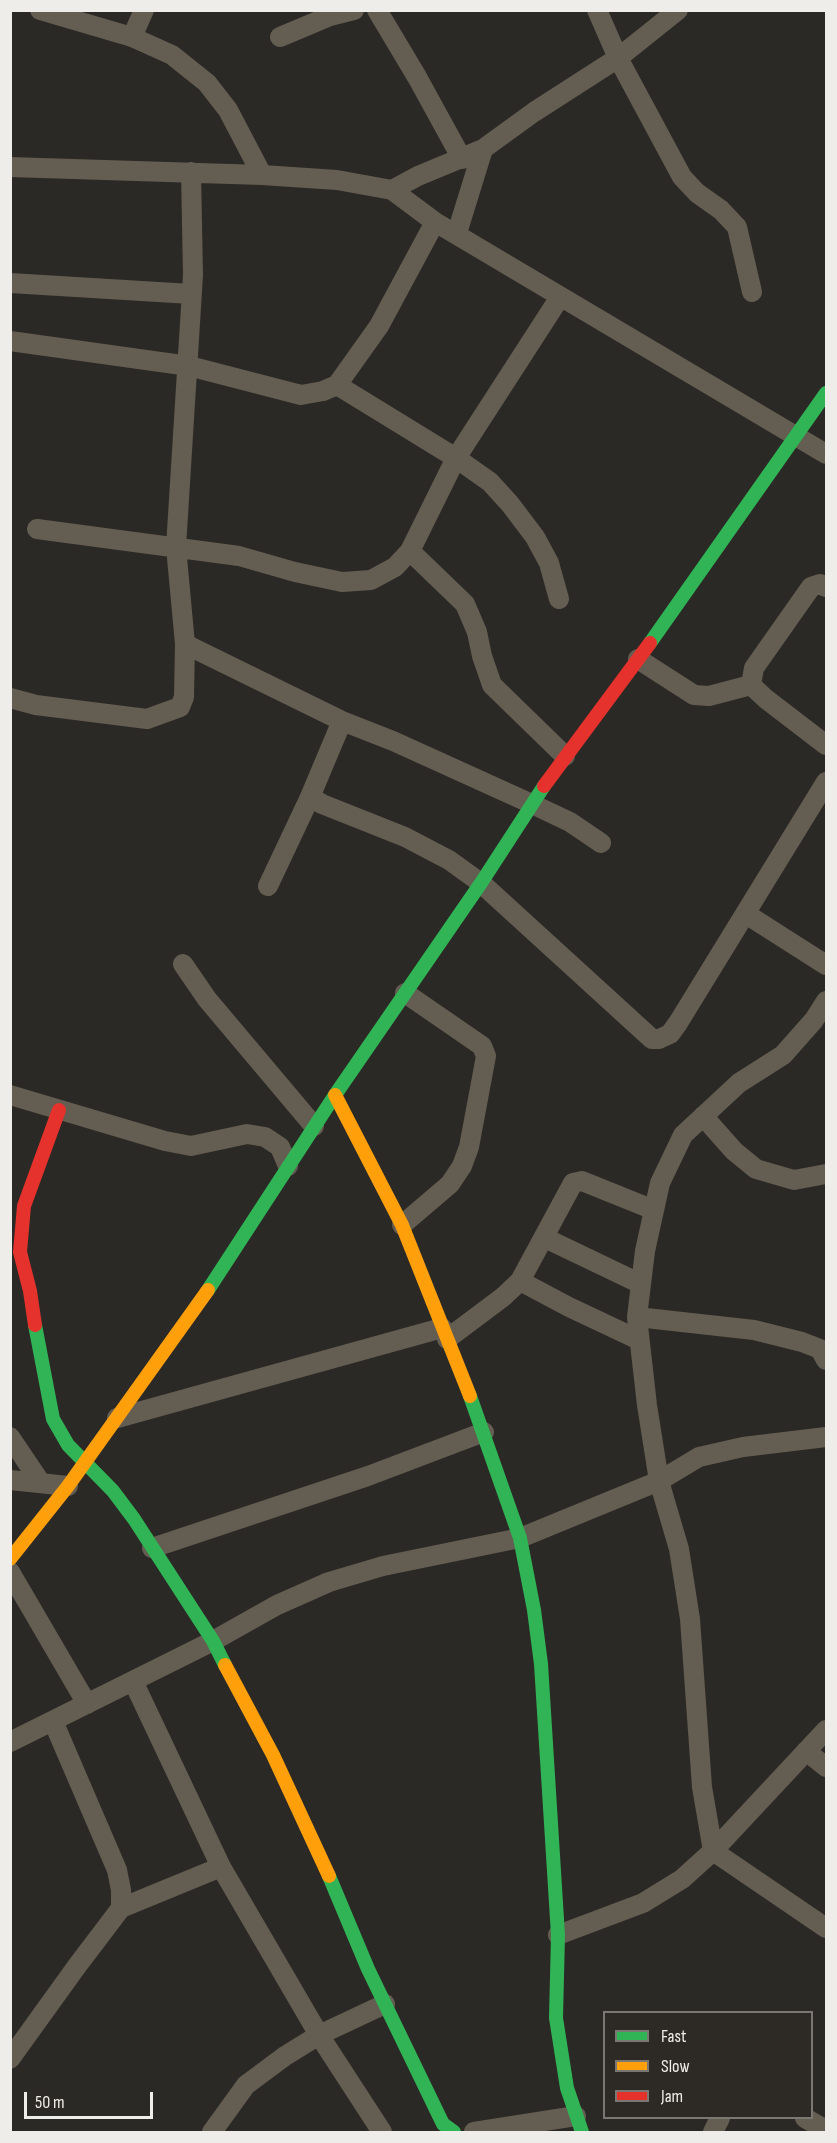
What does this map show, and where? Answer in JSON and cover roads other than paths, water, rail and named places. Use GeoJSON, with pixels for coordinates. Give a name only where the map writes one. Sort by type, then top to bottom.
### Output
{"type":"FeatureCollection","features":[{"type":"Feature","properties":{"kind":"street"},"geometry":{"type":"LineString","coordinates":[[132,37],[144,10]]}},
{"type":"Feature","properties":{"kind":"street"},"geometry":{"type":"LineString","coordinates":[[280,37],[330,16],[354,10]]}},
{"type":"Feature","properties":{"kind":"street"},"geometry":{"type":"LineString","coordinates":[[377,10],[462,159]]}},
{"type":"Feature","properties":{"kind":"street"},"geometry":{"type":"LineString","coordinates":[[597,10],[618,57],[682,177],[697,194],[721,210],[737,227],[752,292]]}},
{"type":"Feature","properties":{"kind":"street"},"geometry":{"type":"LineString","coordinates":[[392,190],[418,176],[483,149],[534,112],[618,57],[678,10]]}},
{"type":"Feature","properties":{"kind":"street"},"geometry":{"type":"LineString","coordinates":[[45,11],[132,37],[172,55],[207,83],[228,110],[262,175]]}},
{"type":"Feature","properties":{"kind":"street"},"geometry":{"type":"LineString","coordinates":[[457,233],[483,149]]}},
{"type":"Feature","properties":{"kind":"street"},"geometry":{"type":"LineString","coordinates":[[10,167],[262,175],[337,180],[392,190],[435,222],[826,454]]}},
{"type":"Feature","properties":{"kind":"street"},"geometry":{"type":"LineString","coordinates":[[10,698],[36,705],[147,719],[180,707],[184,697],[185,644],[176,547],[193,275],[191,172]]}},
{"type":"Feature","properties":{"kind":"street"},"geometry":{"type":"LineString","coordinates":[[10,341],[189,366],[301,395],[323,391],[337,385],[379,326],[435,222]]}},
{"type":"Feature","properties":{"kind":"street"},"geometry":{"type":"LineString","coordinates":[[10,283],[191,294]]}},
{"type":"Feature","properties":{"kind":"street"},"geometry":{"type":"LineString","coordinates":[[37,529],[239,556],[295,572],[342,582],[371,580],[395,567],[410,551],[456,458],[560,297]]}},
{"type":"Feature","properties":{"kind":"street"},"geometry":{"type":"LineString","coordinates":[[337,385],[456,458],[490,482],[535,537],[549,563],[559,599]]}},
{"type":"Feature","properties":{"kind":"street"},"geometry":{"type":"LineString","coordinates":[[10,1559],[68,1486],[190,1318],[314,1126],[565,756],[638,659],[826,393]]}},
{"type":"Feature","properties":{"kind":"street"},"geometry":{"type":"LineString","coordinates":[[410,551],[465,604],[477,632],[492,685],[565,756]]}},
{"type":"Feature","properties":{"kind":"street"},"geometry":{"type":"LineString","coordinates":[[751,685],[754,668],[811,587],[820,584],[826,587]]}},
{"type":"Feature","properties":{"kind":"street"},"geometry":{"type":"LineString","coordinates":[[185,644],[342,721],[393,741],[570,822],[602,843]]}},
{"type":"Feature","properties":{"kind":"street"},"geometry":{"type":"LineString","coordinates":[[638,659],[694,695],[709,696],[751,685]]}},
{"type":"Feature","properties":{"kind":"street"},"geometry":{"type":"LineString","coordinates":[[751,685],[826,746]]}},
{"type":"Feature","properties":{"kind":"street"},"geometry":{"type":"LineString","coordinates":[[268,886],[310,797],[342,721]]}},
{"type":"Feature","properties":{"kind":"street"},"geometry":{"type":"LineString","coordinates":[[310,797],[405,837],[449,860],[481,883],[578,969],[652,1039],[660,1039],[670,1034],[678,1023],[826,782]]}},
{"type":"Feature","properties":{"kind":"street"},"geometry":{"type":"LineString","coordinates":[[746,914],[826,965]]}},
{"type":"Feature","properties":{"kind":"street"},"geometry":{"type":"LineString","coordinates":[[183,964],[207,999],[314,1126]]}},
{"type":"Feature","properties":{"kind":"street"},"geometry":{"type":"LineString","coordinates":[[402,1225],[450,1184],[462,1166],[469,1147],[486,1056],[482,1046],[405,993]]}},
{"type":"Feature","properties":{"kind":"street"},"geometry":{"type":"LineString","coordinates":[[826,1000],[814,1020],[783,1055],[739,1083],[683,1135],[660,1183],[645,1251],[637,1317],[646,1405],[659,1481],[679,1549],[690,1619],[702,1787],[713,1851],[826,1928]]}},
{"type":"Feature","properties":{"kind":"street"},"geometry":{"type":"LineString","coordinates":[[10,1095],[165,1141],[191,1146],[247,1134],[265,1137],[280,1147],[288,1166]]}},
{"type":"Feature","properties":{"kind":"street"},"geometry":{"type":"LineString","coordinates":[[335,1095],[402,1225],[484,1432],[520,1538],[534,1610],[541,1664],[558,1935],[556,2018],[567,2088],[579,2124],[474,2133]]}},
{"type":"Feature","properties":{"kind":"street"},"geometry":{"type":"LineString","coordinates":[[59,1110],[24,1206],[15,1250],[30,1291],[35,1332],[52,1419],[68,1445],[113,1491],[213,1641],[273,1755],[385,2004],[443,2124],[454,2133]]}},
{"type":"Feature","properties":{"kind":"street"},"geometry":{"type":"LineString","coordinates":[[703,1116],[734,1151],[756,1169],[794,1180],[826,1174]]}},
{"type":"Feature","properties":{"kind":"street"},"geometry":{"type":"LineString","coordinates":[[117,1418],[445,1333],[503,1297],[520,1281],[573,1183],[578,1180],[654,1210]]}},
{"type":"Feature","properties":{"kind":"street"},"geometry":{"type":"LineString","coordinates":[[545,1238],[641,1284]]}},
{"type":"Feature","properties":{"kind":"street"},"geometry":{"type":"LineString","coordinates":[[520,1281],[639,1340]]}},
{"type":"Feature","properties":{"kind":"street"},"geometry":{"type":"LineString","coordinates":[[637,1317],[754,1330],[820,1349],[826,1359]]}},
{"type":"Feature","properties":{"kind":"street"},"geometry":{"type":"LineString","coordinates":[[152,1548],[368,1476],[484,1432]]}},
{"type":"Feature","properties":{"kind":"street"},"geometry":{"type":"LineString","coordinates":[[10,1437],[41,1483]]}},
{"type":"Feature","properties":{"kind":"street"},"geometry":{"type":"LineString","coordinates":[[10,1742],[213,1641],[277,1605],[330,1582],[382,1566],[520,1538],[659,1481],[699,1457],[743,1447],[826,1437]]}},
{"type":"Feature","properties":{"kind":"street"},"geometry":{"type":"LineString","coordinates":[[10,1480],[68,1486]]}},
{"type":"Feature","properties":{"kind":"street"},"geometry":{"type":"LineString","coordinates":[[10,1572],[87,1704]]}},
{"type":"Feature","properties":{"kind":"street"},"geometry":{"type":"LineString","coordinates":[[133,1681],[221,1867],[319,2035],[382,2133]]}},
{"type":"Feature","properties":{"kind":"street"},"geometry":{"type":"LineString","coordinates":[[52,1722],[117,1870],[121,1890],[121,1908]]}},
{"type":"Feature","properties":{"kind":"street"},"geometry":{"type":"LineString","coordinates":[[558,1935],[643,1903],[682,1879],[713,1851],[826,1730]]}},
{"type":"Feature","properties":{"kind":"street"},"geometry":{"type":"LineString","coordinates":[[806,1751],[826,1767]]}},
{"type":"Feature","properties":{"kind":"street"},"geometry":{"type":"LineString","coordinates":[[10,2059],[76,1966],[121,1908],[221,1867]]}},
{"type":"Feature","properties":{"kind":"street"},"geometry":{"type":"LineString","coordinates":[[212,2133],[246,2085],[285,2056],[319,2035],[385,2004]]}},
{"type":"Feature","properties":{"kind":"street"},"geometry":{"type":"LineString","coordinates":[[713,2133],[720,2119]]}},
{"type":"Feature","properties":{"kind":"street"},"geometry":{"type":"LineString","coordinates":[[807,2119],[826,2130]]}}]}
